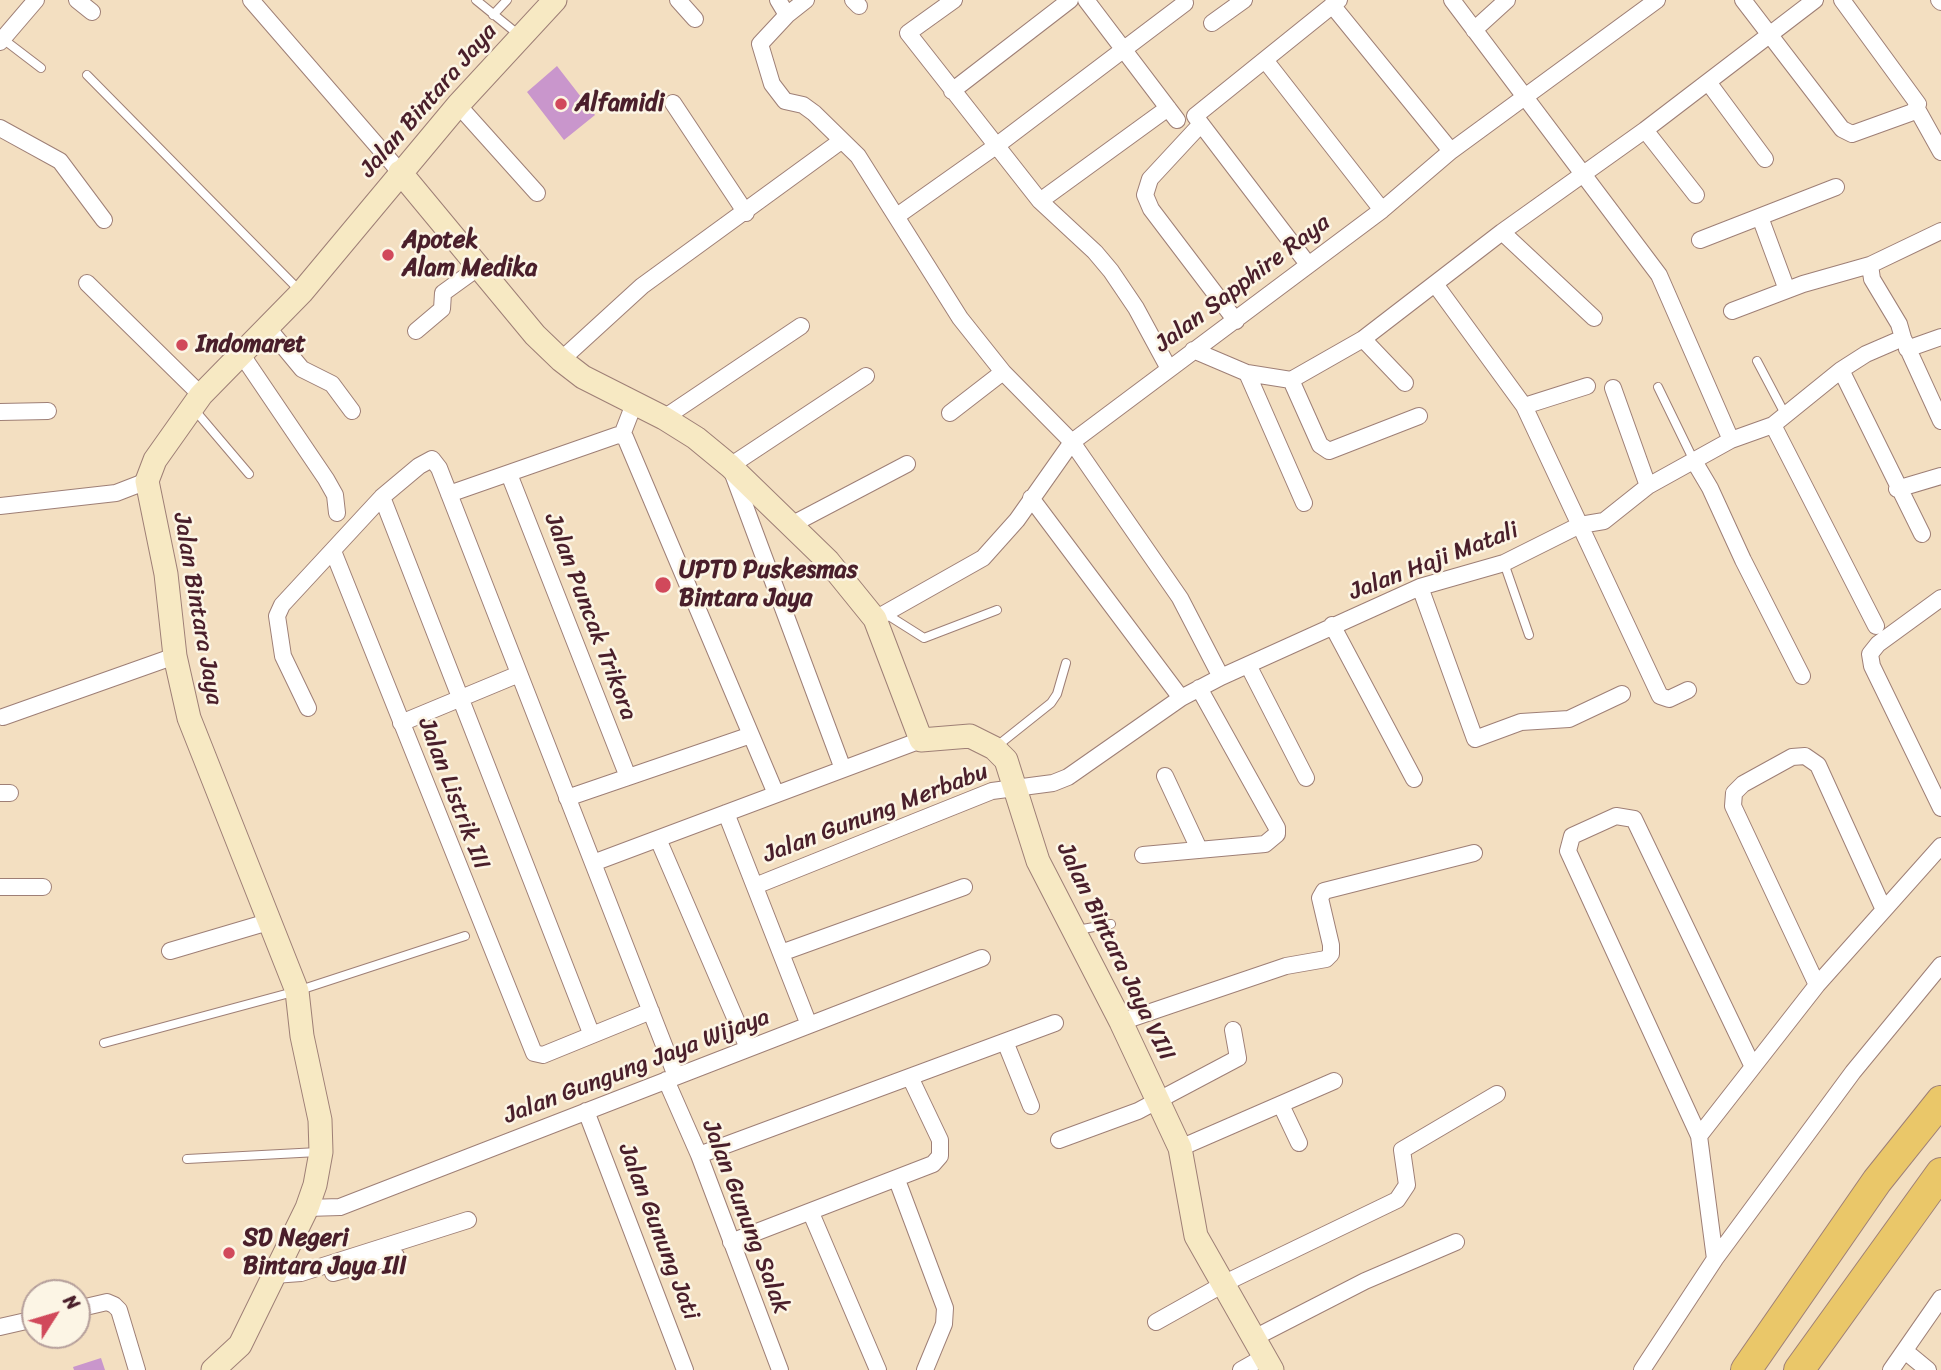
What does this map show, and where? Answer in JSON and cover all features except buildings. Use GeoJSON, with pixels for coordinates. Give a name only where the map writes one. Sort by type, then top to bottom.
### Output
{"type":"FeatureCollection","features":[{"type":"Feature","properties":{"kind":"highway"},"geometry":{"type":"LineString","coordinates":[[1746,1370],[1877,1181],[1941,1101]]}},
{"type":"Feature","properties":{"kind":"highway"},"geometry":{"type":"LineString","coordinates":[[1799,1370],[1941,1173]]}},
{"type":"Feature","properties":{"kind":"street"},"geometry":{"type":"LineString","coordinates":[[1,40],[36,0]]}},
{"type":"Feature","properties":{"kind":"street"},"geometry":{"type":"LineString","coordinates":[[77,0],[92,12]]}},
{"type":"Feature","properties":{"kind":"street"},"geometry":{"type":"LineString","coordinates":[[251,0],[400,172],[535,335],[583,377],[664,418],[730,466],[881,616],[921,740]]}},
{"type":"Feature","properties":{"kind":"street","name":"Jalan Bintara Jaya"},"geometry":{"type":"LineString","coordinates":[[226,1366],[240,1345],[307,1208],[315,1185],[321,1152],[315,1087],[302,1036],[297,992],[189,718],[175,656],[166,574],[147,481],[155,460],[196,401],[302,292],[458,105],[555,0]]}},
{"type":"Feature","properties":{"kind":"street"},"geometry":{"type":"LineString","coordinates":[[678,0],[695,19]]}},
{"type":"Feature","properties":{"kind":"street"},"geometry":{"type":"LineString","coordinates":[[778,0],[787,15]]}},
{"type":"Feature","properties":{"kind":"street"},"geometry":{"type":"LineString","coordinates":[[806,0],[787,15],[760,44],[772,84],[785,101],[803,105],[814,113],[870,172],[943,292],[1003,372],[1072,442],[1180,598],[1221,677]]}},
{"type":"Feature","properties":{"kind":"street"},"geometry":{"type":"LineString","coordinates":[[954,0],[908,33],[1040,201],[1095,252],[1111,271],[1136,308],[1168,367]]}},
{"type":"Feature","properties":{"kind":"street"},"geometry":{"type":"LineString","coordinates":[[952,91],[1070,0]]}},
{"type":"Feature","properties":{"kind":"street"},"geometry":{"type":"LineString","coordinates":[[1040,201],[1172,114],[1086,0]]}},
{"type":"Feature","properties":{"kind":"street"},"geometry":{"type":"LineString","coordinates":[[1212,23],[1244,0]]}},
{"type":"Feature","properties":{"kind":"street"},"geometry":{"type":"LineString","coordinates":[[1452,0],[1527,97],[1669,293],[1731,440]]}},
{"type":"Feature","properties":{"kind":"street"},"geometry":{"type":"LineString","coordinates":[[1474,30],[1507,0]]}},
{"type":"Feature","properties":{"kind":"street","name":"Jalan Sapphire Raya"},"geometry":{"type":"LineString","coordinates":[[881,616],[983,558],[1017,520],[1072,442],[1168,367],[1236,321],[1307,263],[1382,210],[1451,151],[1657,0]]}},
{"type":"Feature","properties":{"kind":"street"},"geometry":{"type":"LineString","coordinates":[[1743,0],[1842,130],[1852,134],[1917,108]]}},
{"type":"Feature","properties":{"kind":"street"},"geometry":{"type":"LineString","coordinates":[[1193,350],[1247,373],[1291,380],[1363,339],[1502,232],[1645,130],[1815,0]]}},
{"type":"Feature","properties":{"kind":"street"},"geometry":{"type":"LineString","coordinates":[[1842,0],[1916,98],[1917,108],[1941,152]]}},
{"type":"Feature","properties":{"kind":"street"},"geometry":{"type":"LineString","coordinates":[[897,216],[996,146],[1185,2]]}},
{"type":"Feature","properties":{"kind":"street"},"geometry":{"type":"LineString","coordinates":[[1307,263],[1195,116],[1336,3],[1451,151]]}},
{"type":"Feature","properties":{"kind":"street"},"geometry":{"type":"LineString","coordinates":[[1265,60],[1382,210]]}},
{"type":"Feature","properties":{"kind":"street"},"geometry":{"type":"LineString","coordinates":[[1708,82],[1765,159]]}},
{"type":"Feature","properties":{"kind":"street"},"geometry":{"type":"LineString","coordinates":[[673,103],[746,213]]}},
{"type":"Feature","properties":{"kind":"street"},"geometry":{"type":"LineString","coordinates":[[458,105],[537,193]]}},
{"type":"Feature","properties":{"kind":"street"},"geometry":{"type":"LineString","coordinates":[[1201,124],[1150,179],[1145,195],[1151,209],[1236,321]]}},
{"type":"Feature","properties":{"kind":"street"},"geometry":{"type":"LineString","coordinates":[[0,128],[60,161],[104,220]]}},
{"type":"Feature","properties":{"kind":"street"},"geometry":{"type":"LineString","coordinates":[[1645,130],[1696,195]]}},
{"type":"Feature","properties":{"kind":"street"},"geometry":{"type":"LineString","coordinates":[[561,360],[642,286],[746,213],[841,141]]}},
{"type":"Feature","properties":{"kind":"street"},"geometry":{"type":"LineString","coordinates":[[1700,240],[1836,187]]}},
{"type":"Feature","properties":{"kind":"street"},"geometry":{"type":"LineString","coordinates":[[1760,217],[1787,290]]}},
{"type":"Feature","properties":{"kind":"street"},"geometry":{"type":"LineString","coordinates":[[1732,311],[1787,290],[1870,265],[1941,231]]}},
{"type":"Feature","properties":{"kind":"street"},"geometry":{"type":"LineString","coordinates":[[1502,232],[1594,318]]}},
{"type":"Feature","properties":{"kind":"street"},"geometry":{"type":"LineString","coordinates":[[1870,265],[1872,279],[1899,324],[1941,421]]}},
{"type":"Feature","properties":{"kind":"street"},"geometry":{"type":"LineString","coordinates":[[416,331],[442,309],[443,293],[479,268]]}},
{"type":"Feature","properties":{"kind":"street"},"geometry":{"type":"LineString","coordinates":[[87,283],[196,401]]}},
{"type":"Feature","properties":{"kind":"street"},"geometry":{"type":"LineString","coordinates":[[1435,284],[1524,406],[1660,696],[1669,699],[1688,690]]}},
{"type":"Feature","properties":{"kind":"street"},"geometry":{"type":"LineString","coordinates":[[664,418],[801,327]]}},
{"type":"Feature","properties":{"kind":"street"},"geometry":{"type":"LineString","coordinates":[[268,328],[302,369],[332,384],[352,411]]}},
{"type":"Feature","properties":{"kind":"street","name":"Jalan Haji Matali"},"geometry":{"type":"LineString","coordinates":[[1014,786],[1053,783],[1068,777],[1181,698],[1332,625],[1420,587],[1504,564],[1580,525],[1604,521],[1648,486],[1731,440],[1779,419],[1841,370],[1866,354],[1905,343],[1941,337]]}},
{"type":"Feature","properties":{"kind":"street"},"geometry":{"type":"LineString","coordinates":[[1363,339],[1405,383]]}},
{"type":"Feature","properties":{"kind":"street"},"geometry":{"type":"LineString","coordinates":[[242,355],[326,479],[335,495],[337,513]]}},
{"type":"Feature","properties":{"kind":"street"},"geometry":{"type":"LineString","coordinates":[[1841,370],[1897,489],[1922,534]]}},
{"type":"Feature","properties":{"kind":"street"},"geometry":{"type":"LineString","coordinates":[[950,414],[1003,372]]}},
{"type":"Feature","properties":{"kind":"street"},"geometry":{"type":"LineString","coordinates":[[1247,373],[1304,503]]}},
{"type":"Feature","properties":{"kind":"street"},"geometry":{"type":"LineString","coordinates":[[730,466],[866,376]]}},
{"type":"Feature","properties":{"kind":"street"},"geometry":{"type":"LineString","coordinates":[[1291,380],[1320,445],[1329,451],[1419,416]]}},
{"type":"Feature","properties":{"kind":"street"},"geometry":{"type":"LineString","coordinates":[[1524,406],[1587,386]]}},
{"type":"Feature","properties":{"kind":"street"},"geometry":{"type":"LineString","coordinates":[[1613,388],[1648,486]]}},
{"type":"Feature","properties":{"kind":"street"},"geometry":{"type":"LineString","coordinates":[[449,494],[622,435],[634,404]]}},
{"type":"Feature","properties":{"kind":"street"},"geometry":{"type":"LineString","coordinates":[[0,412],[47,411]]}},
{"type":"Feature","properties":{"kind":"street"},"geometry":{"type":"LineString","coordinates":[[1779,419],[1876,626]]}},
{"type":"Feature","properties":{"kind":"street"},"geometry":{"type":"LineString","coordinates":[[622,435],[628,440],[776,794]]}},
{"type":"Feature","properties":{"kind":"street","name":"Jalan Gunung Salak"},"geometry":{"type":"LineString","coordinates":[[382,497],[419,466],[432,459],[449,494],[650,1011],[671,1078],[780,1370]]}},
{"type":"Feature","properties":{"kind":"street"},"geometry":{"type":"LineString","coordinates":[[1694,461],[1710,488],[1743,561],[1802,676]]}},
{"type":"Feature","properties":{"kind":"street"},"geometry":{"type":"LineString","coordinates":[[791,525],[907,464]]}},
{"type":"Feature","properties":{"kind":"street"},"geometry":{"type":"LineString","coordinates":[[730,466],[844,769]]}},
{"type":"Feature","properties":{"kind":"street","name":"Jalan Puncak Trikora"},"geometry":{"type":"LineString","coordinates":[[509,474],[628,777]]}},
{"type":"Feature","properties":{"kind":"street"},"geometry":{"type":"LineString","coordinates":[[1897,489],[1941,476]]}},
{"type":"Feature","properties":{"kind":"street"},"geometry":{"type":"LineString","coordinates":[[0,506],[116,493],[147,481]]}},
{"type":"Feature","properties":{"kind":"street"},"geometry":{"type":"LineString","coordinates":[[309,708],[283,656],[277,616],[282,605],[382,497],[591,1033],[650,1011]]}},
{"type":"Feature","properties":{"kind":"street"},"geometry":{"type":"LineString","coordinates":[[1031,498],[1181,698]]}},
{"type":"Feature","properties":{"kind":"street","name":"Jalan Listrik III"},"geometry":{"type":"LineString","coordinates":[[333,551],[534,1054],[543,1055],[591,1033]]}},
{"type":"Feature","properties":{"kind":"street"},"geometry":{"type":"LineString","coordinates":[[1420,587],[1475,739],[1521,722],[1569,719],[1622,694]]}},
{"type":"Feature","properties":{"kind":"street"},"geometry":{"type":"LineString","coordinates":[[1941,598],[1870,654],[1872,666],[1941,808]]}},
{"type":"Feature","properties":{"kind":"street"},"geometry":{"type":"LineString","coordinates":[[1332,625],[1414,779]]}},
{"type":"Feature","properties":{"kind":"street"},"geometry":{"type":"LineString","coordinates":[[3,717],[175,656]]}},
{"type":"Feature","properties":{"kind":"street"},"geometry":{"type":"LineString","coordinates":[[1248,665],[1306,778]]}},
{"type":"Feature","properties":{"kind":"street"},"geometry":{"type":"LineString","coordinates":[[401,723],[519,674]]}},
{"type":"Feature","properties":{"kind":"street"},"geometry":{"type":"LineString","coordinates":[[1143,855],[1265,844],[1274,838],[1277,828],[1199,688]]}},
{"type":"Feature","properties":{"kind":"street"},"geometry":{"type":"LineString","coordinates":[[567,798],[751,735]]}},
{"type":"Feature","properties":{"kind":"street"},"geometry":{"type":"LineString","coordinates":[[593,863],[921,740],[970,736],[994,748]]}},
{"type":"Feature","properties":{"kind":"street","name":"Jalan Bintara Jaya VIII"},"geometry":{"type":"LineString","coordinates":[[994,748],[1010,766],[1038,861],[1121,1022],[1180,1148],[1196,1236],[1263,1355]]}},
{"type":"Feature","properties":{"kind":"street"},"geometry":{"type":"LineString","coordinates":[[1817,985],[1733,806],[1734,793],[1743,784],[1792,757],[1805,757],[1818,765],[1884,910]]}},
{"type":"Feature","properties":{"kind":"street"},"geometry":{"type":"LineString","coordinates":[[1165,776],[1199,849]]}},
{"type":"Feature","properties":{"kind":"street","name":"Jalan Gunung Merbabu"},"geometry":{"type":"LineString","coordinates":[[755,886],[992,791],[1014,786]]}},
{"type":"Feature","properties":{"kind":"street"},"geometry":{"type":"LineString","coordinates":[[726,813],[809,1025]]}},
{"type":"Feature","properties":{"kind":"street"},"geometry":{"type":"LineString","coordinates":[[1715,1259],[1699,1136],[1568,851],[1572,836],[1616,816],[1634,819],[1753,1067]]}},
{"type":"Feature","properties":{"kind":"street"},"geometry":{"type":"LineString","coordinates":[[658,839],[748,1048]]}},
{"type":"Feature","properties":{"kind":"street"},"geometry":{"type":"LineString","coordinates":[[1699,1136],[1817,985],[1941,846]]}},
{"type":"Feature","properties":{"kind":"street"},"geometry":{"type":"LineString","coordinates":[[1121,1022],[1286,966],[1326,959],[1331,954],[1320,898],[1324,891],[1474,853]]}},
{"type":"Feature","properties":{"kind":"street"},"geometry":{"type":"LineString","coordinates":[[0,887],[43,887]]}},
{"type":"Feature","properties":{"kind":"street"},"geometry":{"type":"LineString","coordinates":[[781,953],[964,887]]}},
{"type":"Feature","properties":{"kind":"street"},"geometry":{"type":"LineString","coordinates":[[170,951],[268,922]]}},
{"type":"Feature","properties":{"kind":"street","name":"Jalan Gungung Jaya Wijaya"},"geometry":{"type":"LineString","coordinates":[[307,1208],[340,1207],[982,958]]}},
{"type":"Feature","properties":{"kind":"street"},"geometry":{"type":"LineString","coordinates":[[1642,1370],[1715,1259],[1853,1072],[1941,965]]}},
{"type":"Feature","properties":{"kind":"street"},"geometry":{"type":"LineString","coordinates":[[699,1155],[1006,1044],[1055,1023]]}},
{"type":"Feature","properties":{"kind":"street"},"geometry":{"type":"LineString","coordinates":[[1059,1140],[1138,1111],[1238,1058],[1233,1030]]}},
{"type":"Feature","properties":{"kind":"street"},"geometry":{"type":"LineString","coordinates":[[1006,1044],[1031,1107]]}},
{"type":"Feature","properties":{"kind":"street"},"geometry":{"type":"LineString","coordinates":[[732,1242],[933,1164],[940,1156],[940,1140],[910,1077]]}},
{"type":"Feature","properties":{"kind":"street"},"geometry":{"type":"LineString","coordinates":[[1180,1148],[1334,1081]]}},
{"type":"Feature","properties":{"kind":"street"},"geometry":{"type":"LineString","coordinates":[[1156,1322],[1224,1284],[1396,1200],[1407,1185],[1402,1150],[1497,1094]]}},
{"type":"Feature","properties":{"kind":"street"},"geometry":{"type":"LineString","coordinates":[[1281,1105],[1299,1143]]}},
{"type":"Feature","properties":{"kind":"street","name":"Jalan Gunung Jati"},"geometry":{"type":"LineString","coordinates":[[586,1111],[685,1370]]}},
{"type":"Feature","properties":{"kind":"street"},"geometry":{"type":"LineString","coordinates":[[897,1180],[944,1308],[944,1324],[925,1370]]}},
{"type":"Feature","properties":{"kind":"street"},"geometry":{"type":"LineString","coordinates":[[811,1213],[878,1370]]}},
{"type":"Feature","properties":{"kind":"street"},"geometry":{"type":"LineString","coordinates":[[302,1277],[468,1220]]}},
{"type":"Feature","properties":{"kind":"street"},"geometry":{"type":"LineString","coordinates":[[1241,1370],[1365,1281],[1456,1242]]}},
{"type":"Feature","properties":{"kind":"street"},"geometry":{"type":"LineString","coordinates":[[272,1281],[396,1256]]}},
{"type":"Feature","properties":{"kind":"street"},"geometry":{"type":"LineString","coordinates":[[1891,1370],[1941,1298]]}},
{"type":"Feature","properties":{"kind":"street"},"geometry":{"type":"LineString","coordinates":[[91,1306],[107,1302],[119,1310],[137,1370]]}},
{"type":"Feature","properties":{"kind":"street"},"geometry":{"type":"LineString","coordinates":[[0,1327],[21,1322]]}},
{"type":"Feature","properties":{"kind":"street"},"geometry":{"type":"LineString","coordinates":[[1905,1352],[1928,1370]]}},
{"type":"Feature","properties":{"kind":"lane"},"geometry":{"type":"LineString","coordinates":[[476,0],[521,37]]}},
{"type":"Feature","properties":{"kind":"lane"},"geometry":{"type":"LineString","coordinates":[[493,15],[507,0]]}},
{"type":"Feature","properties":{"kind":"lane"},"geometry":{"type":"LineString","coordinates":[[1,40],[41,68]]}},
{"type":"Feature","properties":{"kind":"lane"},"geometry":{"type":"LineString","coordinates":[[87,75],[302,292]]}},
{"type":"Feature","properties":{"kind":"lane"},"geometry":{"type":"LineString","coordinates":[[1757,361],[1779,419]]}},
{"type":"Feature","properties":{"kind":"lane"},"geometry":{"type":"LineString","coordinates":[[1658,387],[1694,461]]}},
{"type":"Feature","properties":{"kind":"lane"},"geometry":{"type":"LineString","coordinates":[[196,401],[249,474]]}},
{"type":"Feature","properties":{"kind":"lane"},"geometry":{"type":"LineString","coordinates":[[1504,564],[1529,635]]}},
{"type":"Feature","properties":{"kind":"lane"},"geometry":{"type":"LineString","coordinates":[[881,616],[923,638],[997,610]]}},
{"type":"Feature","properties":{"kind":"lane"},"geometry":{"type":"LineString","coordinates":[[994,748],[1051,704],[1057,695],[1066,663]]}},
{"type":"Feature","properties":{"kind":"lane"},"geometry":{"type":"LineString","coordinates":[[1074,931],[1111,924]]}},
{"type":"Feature","properties":{"kind":"lane"},"geometry":{"type":"LineString","coordinates":[[104,1043],[297,992],[465,936]]}},
{"type":"Feature","properties":{"kind":"lane"},"geometry":{"type":"LineString","coordinates":[[187,1159],[321,1152]]}},
{"type":"Feature","properties":{"kind":"place","name":"Alfamidi"},"geometry":{"type":"Point","coordinates":[561,104]}},
{"type":"Feature","properties":{"kind":"place","name":"Apotek Alam Medika"},"geometry":{"type":"Point","coordinates":[388,255]}},
{"type":"Feature","properties":{"kind":"place","name":"Indomaret"},"geometry":{"type":"Point","coordinates":[182,345]}},
{"type":"Feature","properties":{"kind":"place","name":"UPTD Puskesmas Bintara Jaya"},"geometry":{"type":"Point","coordinates":[663,585]}},
{"type":"Feature","properties":{"kind":"place","name":"SD Negeri Bintara Jaya III"},"geometry":{"type":"Point","coordinates":[229,1253]}}]}
